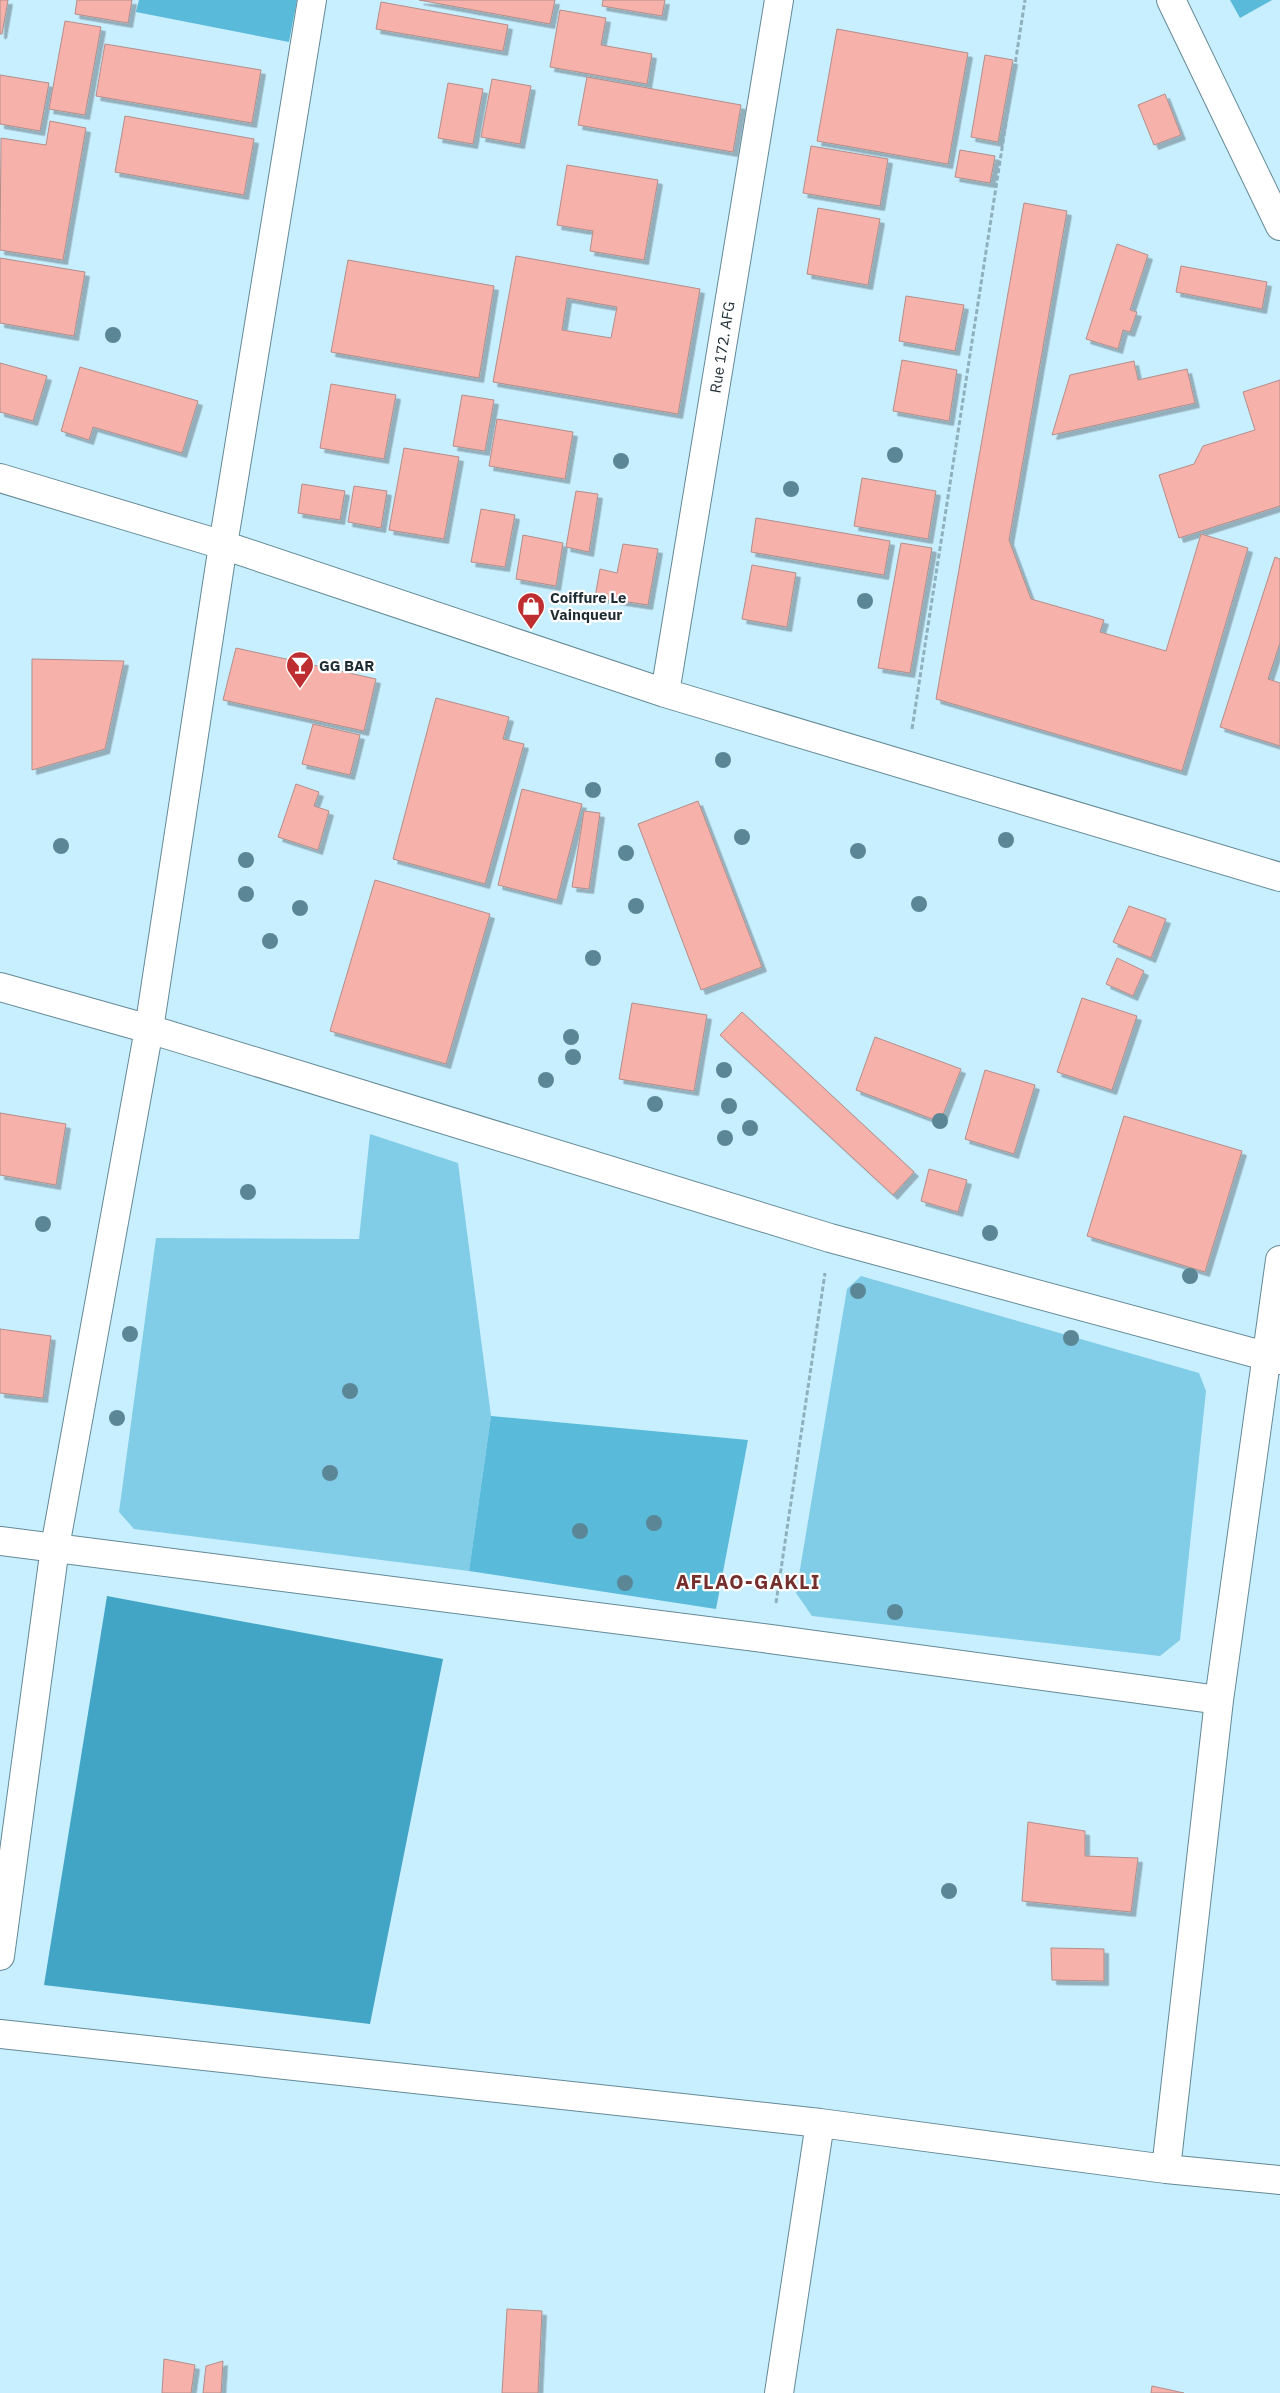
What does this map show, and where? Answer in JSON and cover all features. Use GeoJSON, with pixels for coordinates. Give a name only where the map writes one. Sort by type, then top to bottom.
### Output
{"type":"FeatureCollection","features":[{"type":"Feature","properties":{"kind":"street"},"geometry":{"type":"LineString","coordinates":[[0,1956],[55,1546],[149,1029],[222,545],[312,0]]}},
{"type":"Feature","properties":{"kind":"street","name":"Rue 172. AFG"},"geometry":{"type":"LineString","coordinates":[[665,694],[779,0]]}},
{"type":"Feature","properties":{"kind":"street"},"geometry":{"type":"LineString","coordinates":[[1171,0],[1280,226]]}},
{"type":"Feature","properties":{"kind":"street"},"geometry":{"type":"LineString","coordinates":[[0,478],[222,545],[665,694],[906,764],[1280,877]]}},
{"type":"Feature","properties":{"kind":"street"},"geometry":{"type":"LineString","coordinates":[[0,987],[149,1029],[830,1238],[1273,1358]]}},
{"type":"Feature","properties":{"kind":"street"},"geometry":{"type":"LineString","coordinates":[[1166,2169],[1219,1700],[1273,1358],[1280,1260]]}},
{"type":"Feature","properties":{"kind":"street"},"geometry":{"type":"LineString","coordinates":[[0,1541],[55,1546],[770,1639],[1219,1700]]}},
{"type":"Feature","properties":{"kind":"street"},"geometry":{"type":"LineString","coordinates":[[0,2034],[820,2123],[1166,2169],[1280,2180]]}},
{"type":"Feature","properties":{"kind":"street"},"geometry":{"type":"LineString","coordinates":[[779,2393],[820,2123]]}},
{"type":"Feature","properties":{"kind":"path"},"geometry":{"type":"LineString","coordinates":[[906,764],[1025,0]]}},
{"type":"Feature","properties":{"kind":"path"},"geometry":{"type":"LineString","coordinates":[[770,1639],[830,1238]]}},
{"type":"Feature","properties":{"kind":"shaded area"},"geometry":{"type":"Polygon","coordinates":[[[139,0],[297,0],[289,42],[136,12],[139,0]]]}},
{"type":"Feature","properties":{"kind":"shaded area"},"geometry":{"type":"Polygon","coordinates":[[[1230,0],[1272,0],[1240,18],[1230,0]]]}},
{"type":"Feature","properties":{"kind":"shaded area"},"geometry":{"type":"Polygon","coordinates":[[[370,1134],[458,1163],[491,1416],[469,1571],[134,1529],[119,1512],[156,1238],[359,1239],[370,1134]]]}},
{"type":"Feature","properties":{"kind":"shaded area"},"geometry":{"type":"Polygon","coordinates":[[[861,1276],[1199,1373],[1206,1391],[1180,1640],[1160,1656],[812,1616],[796,1593],[847,1289],[861,1276]]]}},
{"type":"Feature","properties":{"kind":"shaded area"},"geometry":{"type":"Polygon","coordinates":[[[491,1416],[748,1440],[716,1609],[469,1571],[491,1416]]]}},
{"type":"Feature","properties":{"kind":"shaded area"},"geometry":{"type":"Polygon","coordinates":[[[107,1596],[443,1659],[370,2024],[44,1985],[107,1596]]]}},
{"type":"Feature","properties":{"kind":"building"},"geometry":{"type":"Polygon","coordinates":[[[0,0],[8,0],[2,34],[0,34],[0,0]]]}},
{"type":"Feature","properties":{"kind":"building"},"geometry":{"type":"Polygon","coordinates":[[[77,0],[132,0],[128,23],[75,14],[77,0]]]}},
{"type":"Feature","properties":{"kind":"building"},"geometry":{"type":"Polygon","coordinates":[[[419,0],[555,0],[550,24],[419,0]]]}},
{"type":"Feature","properties":{"kind":"building"},"geometry":{"type":"Polygon","coordinates":[[[603,0],[665,0],[662,16],[602,6],[603,0]]]}},
{"type":"Feature","properties":{"kind":"building"},"geometry":{"type":"Polygon","coordinates":[[[381,2],[508,25],[503,51],[376,29],[381,2]]]}},
{"type":"Feature","properties":{"kind":"building"},"geometry":{"type":"Polygon","coordinates":[[[560,10],[606,18],[601,45],[652,54],[647,84],[550,67],[560,10]]]}},
{"type":"Feature","properties":{"kind":"building"},"geometry":{"type":"Polygon","coordinates":[[[65,21],[101,27],[85,115],[49,109],[65,21]]]}},
{"type":"Feature","properties":{"kind":"building"},"geometry":{"type":"Polygon","coordinates":[[[837,29],[968,53],[948,164],[817,141],[837,29]]]}},
{"type":"Feature","properties":{"kind":"building"},"geometry":{"type":"Polygon","coordinates":[[[105,44],[261,70],[252,123],[96,96],[105,44]]]}},
{"type":"Feature","properties":{"kind":"building"},"geometry":{"type":"Polygon","coordinates":[[[985,55],[1013,60],[998,142],[971,137],[985,55]]]}},
{"type":"Feature","properties":{"kind":"building"},"geometry":{"type":"Polygon","coordinates":[[[0,75],[49,83],[40,131],[0,124],[0,75]]]}},
{"type":"Feature","properties":{"kind":"building"},"geometry":{"type":"Polygon","coordinates":[[[587,77],[741,105],[733,152],[578,125],[587,77]]]}},
{"type":"Feature","properties":{"kind":"building"},"geometry":{"type":"Polygon","coordinates":[[[492,79],[531,86],[520,144],[481,137],[492,79]]]}},
{"type":"Feature","properties":{"kind":"building"},"geometry":{"type":"Polygon","coordinates":[[[448,83],[483,89],[473,144],[438,138],[448,83]]]}},
{"type":"Feature","properties":{"kind":"building"},"geometry":{"type":"Polygon","coordinates":[[[1165,94],[1181,135],[1154,145],[1138,105],[1165,94]]]}},
{"type":"Feature","properties":{"kind":"building"},"geometry":{"type":"Polygon","coordinates":[[[125,116],[254,139],[244,195],[115,172],[125,116]]]}},
{"type":"Feature","properties":{"kind":"building"},"geometry":{"type":"Polygon","coordinates":[[[50,121],[86,128],[63,260],[0,250],[1,138],[46,145],[50,121]]]}},
{"type":"Feature","properties":{"kind":"building"},"geometry":{"type":"Polygon","coordinates":[[[811,146],[888,159],[880,206],[803,193],[811,146]]]}},
{"type":"Feature","properties":{"kind":"building"},"geometry":{"type":"Polygon","coordinates":[[[960,150],[995,156],[990,183],[955,177],[960,150]]]}},
{"type":"Feature","properties":{"kind":"building"},"geometry":{"type":"Polygon","coordinates":[[[567,165],[658,180],[644,260],[590,251],[593,231],[557,225],[567,165]]]}},
{"type":"Feature","properties":{"kind":"building"},"geometry":{"type":"Polygon","coordinates":[[[1024,203],[1067,211],[1009,540],[1031,599],[1104,620],[1100,632],[1166,651],[1201,534],[1248,548],[1182,771],[936,699],[1024,203]]]}},
{"type":"Feature","properties":{"kind":"building"},"geometry":{"type":"Polygon","coordinates":[[[818,208],[880,219],[868,285],[807,274],[818,208]]]}},
{"type":"Feature","properties":{"kind":"building"},"geometry":{"type":"Polygon","coordinates":[[[1117,244],[1148,255],[1130,310],[1137,312],[1130,332],[1123,330],[1118,349],[1086,339],[1117,244]]]}},
{"type":"Feature","properties":{"kind":"building"},"geometry":{"type":"Polygon","coordinates":[[[516,256],[700,289],[678,414],[493,382],[516,256]],[[567,298],[562,330],[611,338],[617,307],[567,298]]]}},
{"type":"Feature","properties":{"kind":"building"},"geometry":{"type":"Polygon","coordinates":[[[0,258],[85,272],[74,336],[0,323],[0,258]]]}},
{"type":"Feature","properties":{"kind":"building"},"geometry":{"type":"Polygon","coordinates":[[[348,260],[494,286],[479,378],[331,352],[348,260]]]}},
{"type":"Feature","properties":{"kind":"building"},"geometry":{"type":"Polygon","coordinates":[[[1181,266],[1267,282],[1262,309],[1176,292],[1181,266]]]}},
{"type":"Feature","properties":{"kind":"building"},"geometry":{"type":"Polygon","coordinates":[[[906,296],[964,305],[955,351],[899,341],[906,296]]]}},
{"type":"Feature","properties":{"kind":"building"},"geometry":{"type":"Polygon","coordinates":[[[902,360],[957,370],[949,421],[893,411],[902,360]]]}},
{"type":"Feature","properties":{"kind":"building"},"geometry":{"type":"Polygon","coordinates":[[[1134,361],[1138,380],[1187,369],[1195,403],[1052,435],[1070,375],[1134,361]]]}},
{"type":"Feature","properties":{"kind":"building"},"geometry":{"type":"Polygon","coordinates":[[[0,363],[47,376],[33,421],[0,412],[0,363]]]}},
{"type":"Feature","properties":{"kind":"building"},"geometry":{"type":"Polygon","coordinates":[[[80,367],[198,401],[182,453],[93,427],[89,440],[61,431],[80,367]]]}},
{"type":"Feature","properties":{"kind":"building"},"geometry":{"type":"Polygon","coordinates":[[[1280,380],[1280,506],[1179,538],[1159,475],[1194,464],[1203,446],[1255,430],[1243,392],[1280,380]]]}},
{"type":"Feature","properties":{"kind":"building"},"geometry":{"type":"Polygon","coordinates":[[[331,384],[396,395],[384,459],[320,448],[331,384]]]}},
{"type":"Feature","properties":{"kind":"building"},"geometry":{"type":"Polygon","coordinates":[[[462,395],[494,400],[485,451],[453,446],[462,395]]]}},
{"type":"Feature","properties":{"kind":"building"},"geometry":{"type":"Polygon","coordinates":[[[497,419],[573,432],[565,479],[489,466],[497,419]]]}},
{"type":"Feature","properties":{"kind":"building"},"geometry":{"type":"Polygon","coordinates":[[[404,448],[459,457],[444,539],[389,530],[404,448]]]}},
{"type":"Feature","properties":{"kind":"building"},"geometry":{"type":"Polygon","coordinates":[[[862,478],[936,491],[928,539],[854,526],[862,478]]]}},
{"type":"Feature","properties":{"kind":"building"},"geometry":{"type":"Polygon","coordinates":[[[302,484],[345,491],[340,520],[298,513],[302,484]]]}},
{"type":"Feature","properties":{"kind":"building"},"geometry":{"type":"Polygon","coordinates":[[[354,486],[387,491],[381,528],[348,522],[354,486]]]}},
{"type":"Feature","properties":{"kind":"building"},"geometry":{"type":"Polygon","coordinates":[[[576,491],[598,494],[589,552],[566,547],[576,491]]]}},
{"type":"Feature","properties":{"kind":"building"},"geometry":{"type":"Polygon","coordinates":[[[481,509],[515,515],[505,567],[471,562],[481,509]]]}},
{"type":"Feature","properties":{"kind":"building"},"geometry":{"type":"Polygon","coordinates":[[[756,518],[890,541],[884,575],[751,552],[756,518]]]}},
{"type":"Feature","properties":{"kind":"building"},"geometry":{"type":"Polygon","coordinates":[[[523,535],[563,543],[556,586],[516,579],[523,535]]]}},
{"type":"Feature","properties":{"kind":"building"},"geometry":{"type":"Polygon","coordinates":[[[901,543],[932,548],[910,673],[878,668],[901,543]]]}},
{"type":"Feature","properties":{"kind":"building"},"geometry":{"type":"Polygon","coordinates":[[[623,544],[658,549],[648,605],[595,597],[600,569],[617,573],[623,544]]]}},
{"type":"Feature","properties":{"kind":"building"},"geometry":{"type":"Polygon","coordinates":[[[1275,557],[1280,559],[1280,643],[1268,679],[1280,683],[1280,746],[1220,727],[1275,557]]]}},
{"type":"Feature","properties":{"kind":"building"},"geometry":{"type":"Polygon","coordinates":[[[752,565],[796,573],[787,627],[742,619],[752,565]]]}},
{"type":"Feature","properties":{"kind":"building","name":"GG BAR"},"geometry":{"type":"Polygon","coordinates":[[[236,648],[376,679],[364,731],[223,700],[236,648]]]}},
{"type":"Feature","properties":{"kind":"building"},"geometry":{"type":"Polygon","coordinates":[[[32,659],[124,661],[105,749],[32,770],[32,659]]]}},
{"type":"Feature","properties":{"kind":"building"},"geometry":{"type":"Polygon","coordinates":[[[436,698],[509,717],[503,739],[524,744],[485,884],[393,859],[436,698]]]}},
{"type":"Feature","properties":{"kind":"building"},"geometry":{"type":"Polygon","coordinates":[[[313,724],[360,735],[350,775],[302,764],[313,724]]]}},
{"type":"Feature","properties":{"kind":"building"},"geometry":{"type":"Polygon","coordinates":[[[296,784],[319,792],[314,806],[329,811],[318,850],[278,837],[296,784]]]}},
{"type":"Feature","properties":{"kind":"building"},"geometry":{"type":"Polygon","coordinates":[[[522,789],[582,804],[557,900],[498,885],[522,789]]]}},
{"type":"Feature","properties":{"kind":"building"},"geometry":{"type":"Polygon","coordinates":[[[698,801],[762,967],[701,990],[638,824],[698,801]]]}},
{"type":"Feature","properties":{"kind":"building"},"geometry":{"type":"Polygon","coordinates":[[[584,811],[600,813],[589,889],[572,887],[584,811]]]}},
{"type":"Feature","properties":{"kind":"building"},"geometry":{"type":"Polygon","coordinates":[[[375,880],[490,914],[446,1064],[330,1031],[375,880]]]}},
{"type":"Feature","properties":{"kind":"building"},"geometry":{"type":"Polygon","coordinates":[[[1129,906],[1166,919],[1151,958],[1113,942],[1129,906]]]}},
{"type":"Feature","properties":{"kind":"building"},"geometry":{"type":"Polygon","coordinates":[[[1117,958],[1144,971],[1133,996],[1106,984],[1117,958]]]}},
{"type":"Feature","properties":{"kind":"building"},"geometry":{"type":"Polygon","coordinates":[[[1082,998],[1137,1016],[1112,1090],[1057,1072],[1082,998]]]}},
{"type":"Feature","properties":{"kind":"building"},"geometry":{"type":"Polygon","coordinates":[[[632,1003],[707,1015],[694,1091],[619,1079],[632,1003]]]}},
{"type":"Feature","properties":{"kind":"building"},"geometry":{"type":"Polygon","coordinates":[[[742,1012],[914,1172],[893,1195],[720,1035],[742,1012]]]}},
{"type":"Feature","properties":{"kind":"building"},"geometry":{"type":"Polygon","coordinates":[[[875,1037],[961,1069],[940,1122],[856,1090],[875,1037]]]}},
{"type":"Feature","properties":{"kind":"building"},"geometry":{"type":"Polygon","coordinates":[[[985,1070],[1035,1085],[1014,1154],[965,1139],[985,1070]]]}},
{"type":"Feature","properties":{"kind":"building"},"geometry":{"type":"Polygon","coordinates":[[[0,1113],[66,1124],[56,1185],[0,1175],[0,1113]]]}},
{"type":"Feature","properties":{"kind":"building"},"geometry":{"type":"Polygon","coordinates":[[[1124,1116],[1242,1151],[1205,1272],[1087,1236],[1124,1116]]]}},
{"type":"Feature","properties":{"kind":"building"},"geometry":{"type":"Polygon","coordinates":[[[929,1169],[967,1180],[958,1212],[921,1201],[929,1169]]]}},
{"type":"Feature","properties":{"kind":"building"},"geometry":{"type":"Polygon","coordinates":[[[0,1329],[51,1336],[43,1398],[0,1393],[0,1329]]]}},
{"type":"Feature","properties":{"kind":"building"},"geometry":{"type":"Polygon","coordinates":[[[1028,1822],[1085,1831],[1085,1856],[1138,1858],[1131,1912],[1022,1901],[1028,1822]]]}},
{"type":"Feature","properties":{"kind":"building"},"geometry":{"type":"Polygon","coordinates":[[[1051,1948],[1104,1949],[1104,1981],[1052,1980],[1051,1948]]]}},
{"type":"Feature","properties":{"kind":"building"},"geometry":{"type":"Polygon","coordinates":[[[507,2309],[542,2311],[538,2393],[502,2393],[507,2309]]]}},
{"type":"Feature","properties":{"kind":"building"},"geometry":{"type":"Polygon","coordinates":[[[164,2359],[195,2365],[191,2393],[162,2393],[164,2359]]]}},
{"type":"Feature","properties":{"kind":"building"},"geometry":{"type":"Polygon","coordinates":[[[223,2361],[221,2393],[203,2393],[206,2366],[223,2361]]]}},
{"type":"Feature","properties":{"kind":"building"},"geometry":{"type":"Polygon","coordinates":[[[1152,2386],[1184,2393],[1151,2393],[1152,2386]]]}},
{"type":"Feature","properties":{"kind":"place","name":"Coiffure Le Vainqueur"},"geometry":{"type":"Point","coordinates":[531,630]}},
{"type":"Feature","properties":{"kind":"place","name":"GG BAR"},"geometry":{"type":"Point","coordinates":[300,689]}},
{"type":"Feature","properties":{"kind":"district","name":"AFLAO-GAKLI"},"geometry":{"type":"Point","coordinates":[748,1581]}}]}
